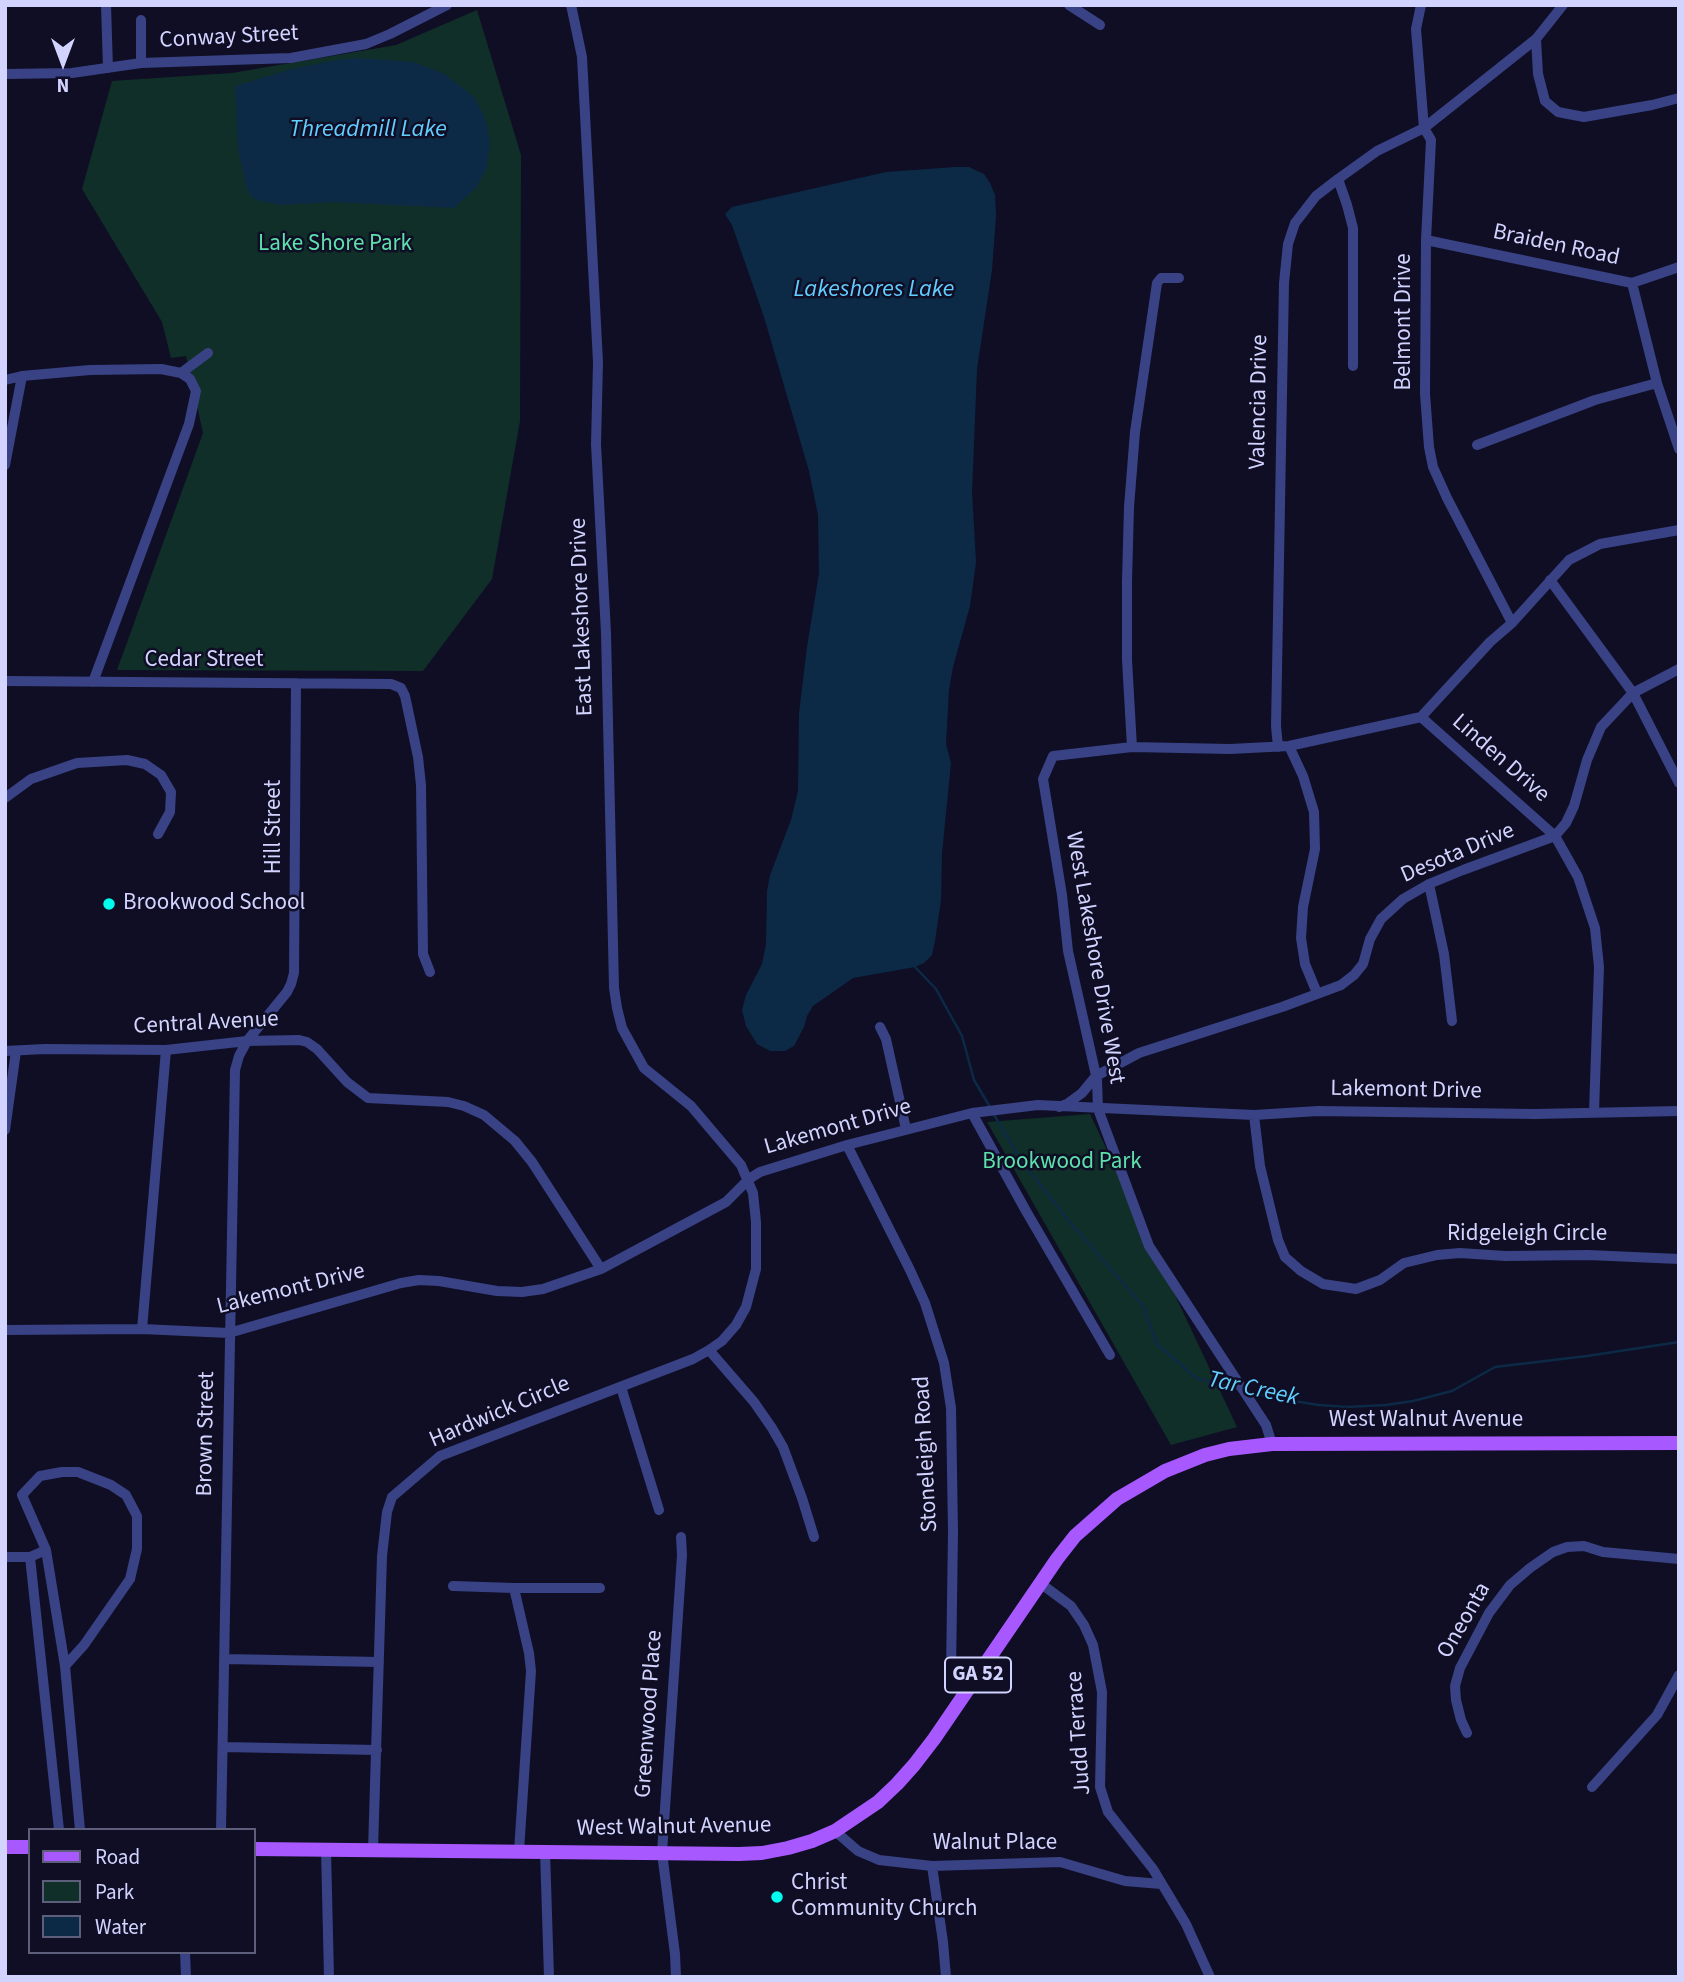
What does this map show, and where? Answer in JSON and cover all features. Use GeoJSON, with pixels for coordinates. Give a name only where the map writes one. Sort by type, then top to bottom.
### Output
{"type":"FeatureCollection","features":[{"type":"Feature","properties":{"kind":"main road","name":"West Walnut Avenue"},"geometry":{"type":"LineString","coordinates":[[256,1849],[762,1853],[788,1849],[835,1831],[878,1802],[897,1784],[914,1765],[1075,1536],[1105,1508],[1165,1471],[1205,1455],[1272,1444],[1679,1443]]}},
{"type":"Feature","properties":{"kind":"main road"},"geometry":{"type":"LineString","coordinates":[[5,1847],[28,1847]]}},
{"type":"Feature","properties":{"kind":"street"},"geometry":{"type":"LineString","coordinates":[[106,5],[108,68]]}},
{"type":"Feature","properties":{"kind":"street","name":"Conway Street"},"geometry":{"type":"LineString","coordinates":[[5,75],[72,73],[141,63],[291,58],[366,44],[446,5]]}},
{"type":"Feature","properties":{"kind":"street","name":"East Lakeshore Drive"},"geometry":{"type":"LineString","coordinates":[[571,5],[582,57],[597,337],[596,444],[606,634],[614,988],[617,1008],[622,1028],[644,1068],[691,1106],[741,1165],[748,1179]]}},
{"type":"Feature","properties":{"kind":"street"},"geometry":{"type":"LineString","coordinates":[[1069,5],[1100,26]]}},
{"type":"Feature","properties":{"kind":"street","name":"Belmont Drive"},"geometry":{"type":"LineString","coordinates":[[1421,5],[1416,29],[1424,128],[1431,140],[1426,240],[1425,394],[1433,467],[1512,623]]}},
{"type":"Feature","properties":{"kind":"street","name":"Valencia Drive"},"geometry":{"type":"LineString","coordinates":[[1317,993],[1305,964],[1301,938],[1303,907],[1315,849],[1314,812],[1304,776],[1284,746],[1276,726],[1284,283],[1288,244],[1295,223],[1315,196],[1377,151],[1424,128],[1536,39],[1563,5]]}},
{"type":"Feature","properties":{"kind":"street"},"geometry":{"type":"LineString","coordinates":[[141,20],[141,63]]}},
{"type":"Feature","properties":{"kind":"street"},"geometry":{"type":"LineString","coordinates":[[1536,39],[1538,74],[1545,101],[1558,112],[1584,117],[1679,98]]}},
{"type":"Feature","properties":{"kind":"street"},"geometry":{"type":"LineString","coordinates":[[1338,179],[1353,228],[1353,366]]}},
{"type":"Feature","properties":{"kind":"street","name":"Braiden Road"},"geometry":{"type":"LineString","coordinates":[[1426,240],[1632,283],[1657,383],[1679,449]]}},
{"type":"Feature","properties":{"kind":"street"},"geometry":{"type":"LineString","coordinates":[[1632,283],[1679,267]]}},
{"type":"Feature","properties":{"kind":"street"},"geometry":{"type":"LineString","coordinates":[[1132,747],[1127,660],[1127,581],[1135,432],[1157,283],[1161,278],[1179,278]]}},
{"type":"Feature","properties":{"kind":"street"},"geometry":{"type":"LineString","coordinates":[[181,373],[208,354]]}},
{"type":"Feature","properties":{"kind":"street"},"geometry":{"type":"LineString","coordinates":[[5,380],[90,370],[161,369],[181,373],[190,379],[196,391],[189,424],[93,682]]}},
{"type":"Feature","properties":{"kind":"street"},"geometry":{"type":"LineString","coordinates":[[5,465],[22,376]]}},
{"type":"Feature","properties":{"kind":"street"},"geometry":{"type":"LineString","coordinates":[[1477,444],[1595,400],[1657,383]]}},
{"type":"Feature","properties":{"kind":"street"},"geometry":{"type":"LineString","coordinates":[[1421,717],[1569,560],[1600,544],[1679,530]]}},
{"type":"Feature","properties":{"kind":"street"},"geometry":{"type":"LineString","coordinates":[[1550,580],[1633,693],[1679,783]]}},
{"type":"Feature","properties":{"kind":"street"},"geometry":{"type":"LineString","coordinates":[[1555,836],[1566,823],[1574,806],[1587,760],[1601,727],[1633,693],[1679,669]]}},
{"type":"Feature","properties":{"kind":"street","name":"Cedar Street"},"geometry":{"type":"LineString","coordinates":[[5,681],[391,684],[401,688],[418,757],[421,785],[424,954],[430,972]]}},
{"type":"Feature","properties":{"kind":"street","name":"Hill Street"},"geometry":{"type":"LineString","coordinates":[[247,1041],[287,992],[294,972],[296,683]]}},
{"type":"Feature","properties":{"kind":"street","name":"Linden Drive"},"geometry":{"type":"LineString","coordinates":[[1132,747],[1230,749],[1284,746],[1421,717],[1555,836],[1578,877],[1595,928],[1599,967],[1594,1112]]}},
{"type":"Feature","properties":{"kind":"street","name":"West Lakeshore Drive West"},"geometry":{"type":"LineString","coordinates":[[1132,747],[1053,755],[1043,779],[1062,895],[1068,951],[1096,1076],[1098,1109],[1149,1246],[1266,1425],[1272,1444]]}},
{"type":"Feature","properties":{"kind":"street"},"geometry":{"type":"LineString","coordinates":[[5,798],[31,779],[77,763],[127,760],[145,764],[161,775],[171,792],[170,812],[158,834]]}},
{"type":"Feature","properties":{"kind":"street","name":"Desota Drive"},"geometry":{"type":"LineString","coordinates":[[1059,1107],[1082,1093],[1096,1076],[1139,1053],[1341,985],[1363,964],[1370,939],[1381,919],[1403,899],[1429,884],[1555,836]]}},
{"type":"Feature","properties":{"kind":"street"},"geometry":{"type":"LineString","coordinates":[[1429,884],[1444,954],[1452,1021]]}},
{"type":"Feature","properties":{"kind":"street"},"geometry":{"type":"LineString","coordinates":[[880,1027],[886,1039],[906,1129]]}},
{"type":"Feature","properties":{"kind":"street","name":"Central Avenue"},"geometry":{"type":"LineString","coordinates":[[11,1051],[166,1050],[247,1041],[307,1042],[368,1098],[448,1102],[484,1115],[515,1141],[532,1162],[601,1269]]}},
{"type":"Feature","properties":{"kind":"street","name":"Brown Street"},"geometry":{"type":"LineString","coordinates":[[221,1828],[235,1070],[247,1041]]}},
{"type":"Feature","properties":{"kind":"street"},"geometry":{"type":"LineString","coordinates":[[142,1329],[166,1050]]}},
{"type":"Feature","properties":{"kind":"street"},"geometry":{"type":"LineString","coordinates":[[5,1130],[11,1051]]}},
{"type":"Feature","properties":{"kind":"street","name":"Lakemont Drive"},"geometry":{"type":"LineString","coordinates":[[5,1330],[142,1329],[229,1333],[419,1280],[487,1290],[522,1292],[543,1289],[601,1269],[726,1202],[748,1179],[760,1172],[847,1144],[972,1113],[1038,1105],[1254,1115],[1318,1111],[1535,1114],[1679,1111]]}},
{"type":"Feature","properties":{"kind":"street"},"geometry":{"type":"LineString","coordinates":[[972,1113],[1111,1355]]}},
{"type":"Feature","properties":{"kind":"street","name":"Ridgeleigh Circle"},"geometry":{"type":"LineString","coordinates":[[1254,1115],[1260,1166],[1278,1240],[1285,1257],[1301,1271],[1323,1284],[1356,1289],[1380,1280],[1404,1263],[1460,1253],[1679,1259]]}},
{"type":"Feature","properties":{"kind":"street","name":"Stoneleigh Road"},"geometry":{"type":"LineString","coordinates":[[847,1144],[910,1270],[925,1304],[944,1363],[951,1419],[951,1673],[963,1696]]}},
{"type":"Feature","properties":{"kind":"street","name":"Hardwick Circle"},"geometry":{"type":"LineString","coordinates":[[373,1850],[382,1556],[387,1512],[392,1497],[440,1456],[693,1359],[722,1341],[736,1325],[746,1307],[756,1269],[756,1222],[753,1193],[748,1179]]}},
{"type":"Feature","properties":{"kind":"street"},"geometry":{"type":"LineString","coordinates":[[709,1350],[754,1402],[783,1447],[814,1537]]}},
{"type":"Feature","properties":{"kind":"street"},"geometry":{"type":"LineString","coordinates":[[621,1387],[659,1510]]}},
{"type":"Feature","properties":{"kind":"street"},"geometry":{"type":"LineString","coordinates":[[65,1666],[84,1645],[130,1579],[137,1549],[137,1516],[126,1495],[111,1485],[78,1472],[40,1476],[22,1495],[47,1550],[65,1666],[80,1828]]}},
{"type":"Feature","properties":{"kind":"street","name":"Greenwood Place"},"geometry":{"type":"LineString","coordinates":[[676,1977],[662,1853],[681,1537]]}},
{"type":"Feature","properties":{"kind":"street","name":"Oneonta"},"geometry":{"type":"LineString","coordinates":[[1467,1733],[1456,1700],[1455,1686],[1460,1668],[1489,1614],[1510,1585],[1553,1552],[1567,1547],[1584,1546],[1603,1552],[1679,1559]]}},
{"type":"Feature","properties":{"kind":"street"},"geometry":{"type":"LineString","coordinates":[[5,1557],[30,1557],[47,1550]]}},
{"type":"Feature","properties":{"kind":"street"},"geometry":{"type":"LineString","coordinates":[[30,1557],[59,1828]]}},
{"type":"Feature","properties":{"kind":"street","name":"Judd Terrace"},"geometry":{"type":"LineString","coordinates":[[1040,1583],[1071,1606],[1093,1644],[1102,1692],[1100,1787],[1108,1812],[1153,1869],[1186,1924],[1210,1977]]}},
{"type":"Feature","properties":{"kind":"street"},"geometry":{"type":"LineString","coordinates":[[453,1586],[600,1588]]}},
{"type":"Feature","properties":{"kind":"street"},"geometry":{"type":"LineString","coordinates":[[514,1588],[531,1671],[519,1851]]}},
{"type":"Feature","properties":{"kind":"street"},"geometry":{"type":"LineString","coordinates":[[225,1659],[379,1662]]}},
{"type":"Feature","properties":{"kind":"street"},"geometry":{"type":"LineString","coordinates":[[1592,1787],[1657,1715],[1679,1675]]}},
{"type":"Feature","properties":{"kind":"street"},"geometry":{"type":"LineString","coordinates":[[223,1747],[377,1750]]}},
{"type":"Feature","properties":{"kind":"street","name":"Walnut Place"},"geometry":{"type":"LineString","coordinates":[[835,1831],[867,1856],[879,1860],[932,1866],[1060,1863],[1125,1881],[1161,1884]]}},
{"type":"Feature","properties":{"kind":"street"},"geometry":{"type":"LineString","coordinates":[[326,1850],[329,1977]]}},
{"type":"Feature","properties":{"kind":"street"},"geometry":{"type":"LineString","coordinates":[[545,1851],[549,1977]]}},
{"type":"Feature","properties":{"kind":"street"},"geometry":{"type":"LineString","coordinates":[[932,1866],[946,1977]]}},
{"type":"Feature","properties":{"kind":"street"},"geometry":{"type":"LineString","coordinates":[[185,1954],[186,1977]]}},
{"type":"Feature","properties":{"kind":"green space","name":"Lake Shore Park"},"geometry":{"type":"Polygon","coordinates":[[[477,10],[521,155],[520,421],[492,579],[423,671],[117,670],[203,433],[186,356],[171,358],[162,322],[82,189],[112,81],[232,73],[396,45],[477,10]]]}},
{"type":"Feature","properties":{"kind":"green space","name":"Brookwood Park"},"geometry":{"type":"Polygon","coordinates":[[[1090,1114],[1237,1427],[1171,1445],[987,1122],[1090,1114]]]}},
{"type":"Feature","properties":{"kind":"water","name":"Threadmill Lake"},"geometry":{"type":"Polygon","coordinates":[[[356,58],[413,62],[443,73],[475,98],[486,121],[490,142],[487,168],[476,188],[454,208],[333,202],[281,205],[256,200],[250,195],[238,148],[235,86],[292,69],[356,58]]]}},
{"type":"Feature","properties":{"kind":"water","name":"Lakeshores Lake"},"geometry":{"type":"Polygon","coordinates":[[[969,167],[984,174],[995,195],[996,216],[992,270],[977,369],[972,492],[976,562],[970,606],[949,690],[946,744],[951,763],[942,853],[941,900],[935,941],[932,955],[924,963],[853,978],[813,1006],[794,1046],[785,1051],[770,1051],[757,1044],[746,1026],[742,1010],[746,995],[762,964],[766,944],[770,875],[791,820],[798,791],[799,713],[819,573],[818,515],[809,471],[764,317],[732,225],[725,214],[732,207],[886,172],[969,167]]]}},
{"type":"Feature","properties":{"kind":"waterway","name":"Tar Creek"},"geometry":{"type":"LineString","coordinates":[[915,967],[936,989],[962,1036],[974,1080],[990,1107]]}},
{"type":"Feature","properties":{"kind":"waterway","name":"Tar Creek"},"geometry":{"type":"LineString","coordinates":[[993,1113],[1021,1160],[1068,1220],[1143,1306],[1157,1344],[1196,1378],[1239,1389]]}},
{"type":"Feature","properties":{"kind":"waterway","name":"Tar Creek"},"geometry":{"type":"LineString","coordinates":[[1249,1392],[1319,1405],[1386,1405],[1452,1391],[1495,1367],[1679,1342]]}},
{"type":"Feature","properties":{"kind":"place","name":"Brookwood School"},"geometry":{"type":"Point","coordinates":[109,904]}},
{"type":"Feature","properties":{"kind":"place","name":"Christ Community Church"},"geometry":{"type":"Point","coordinates":[777,1897]}}]}
